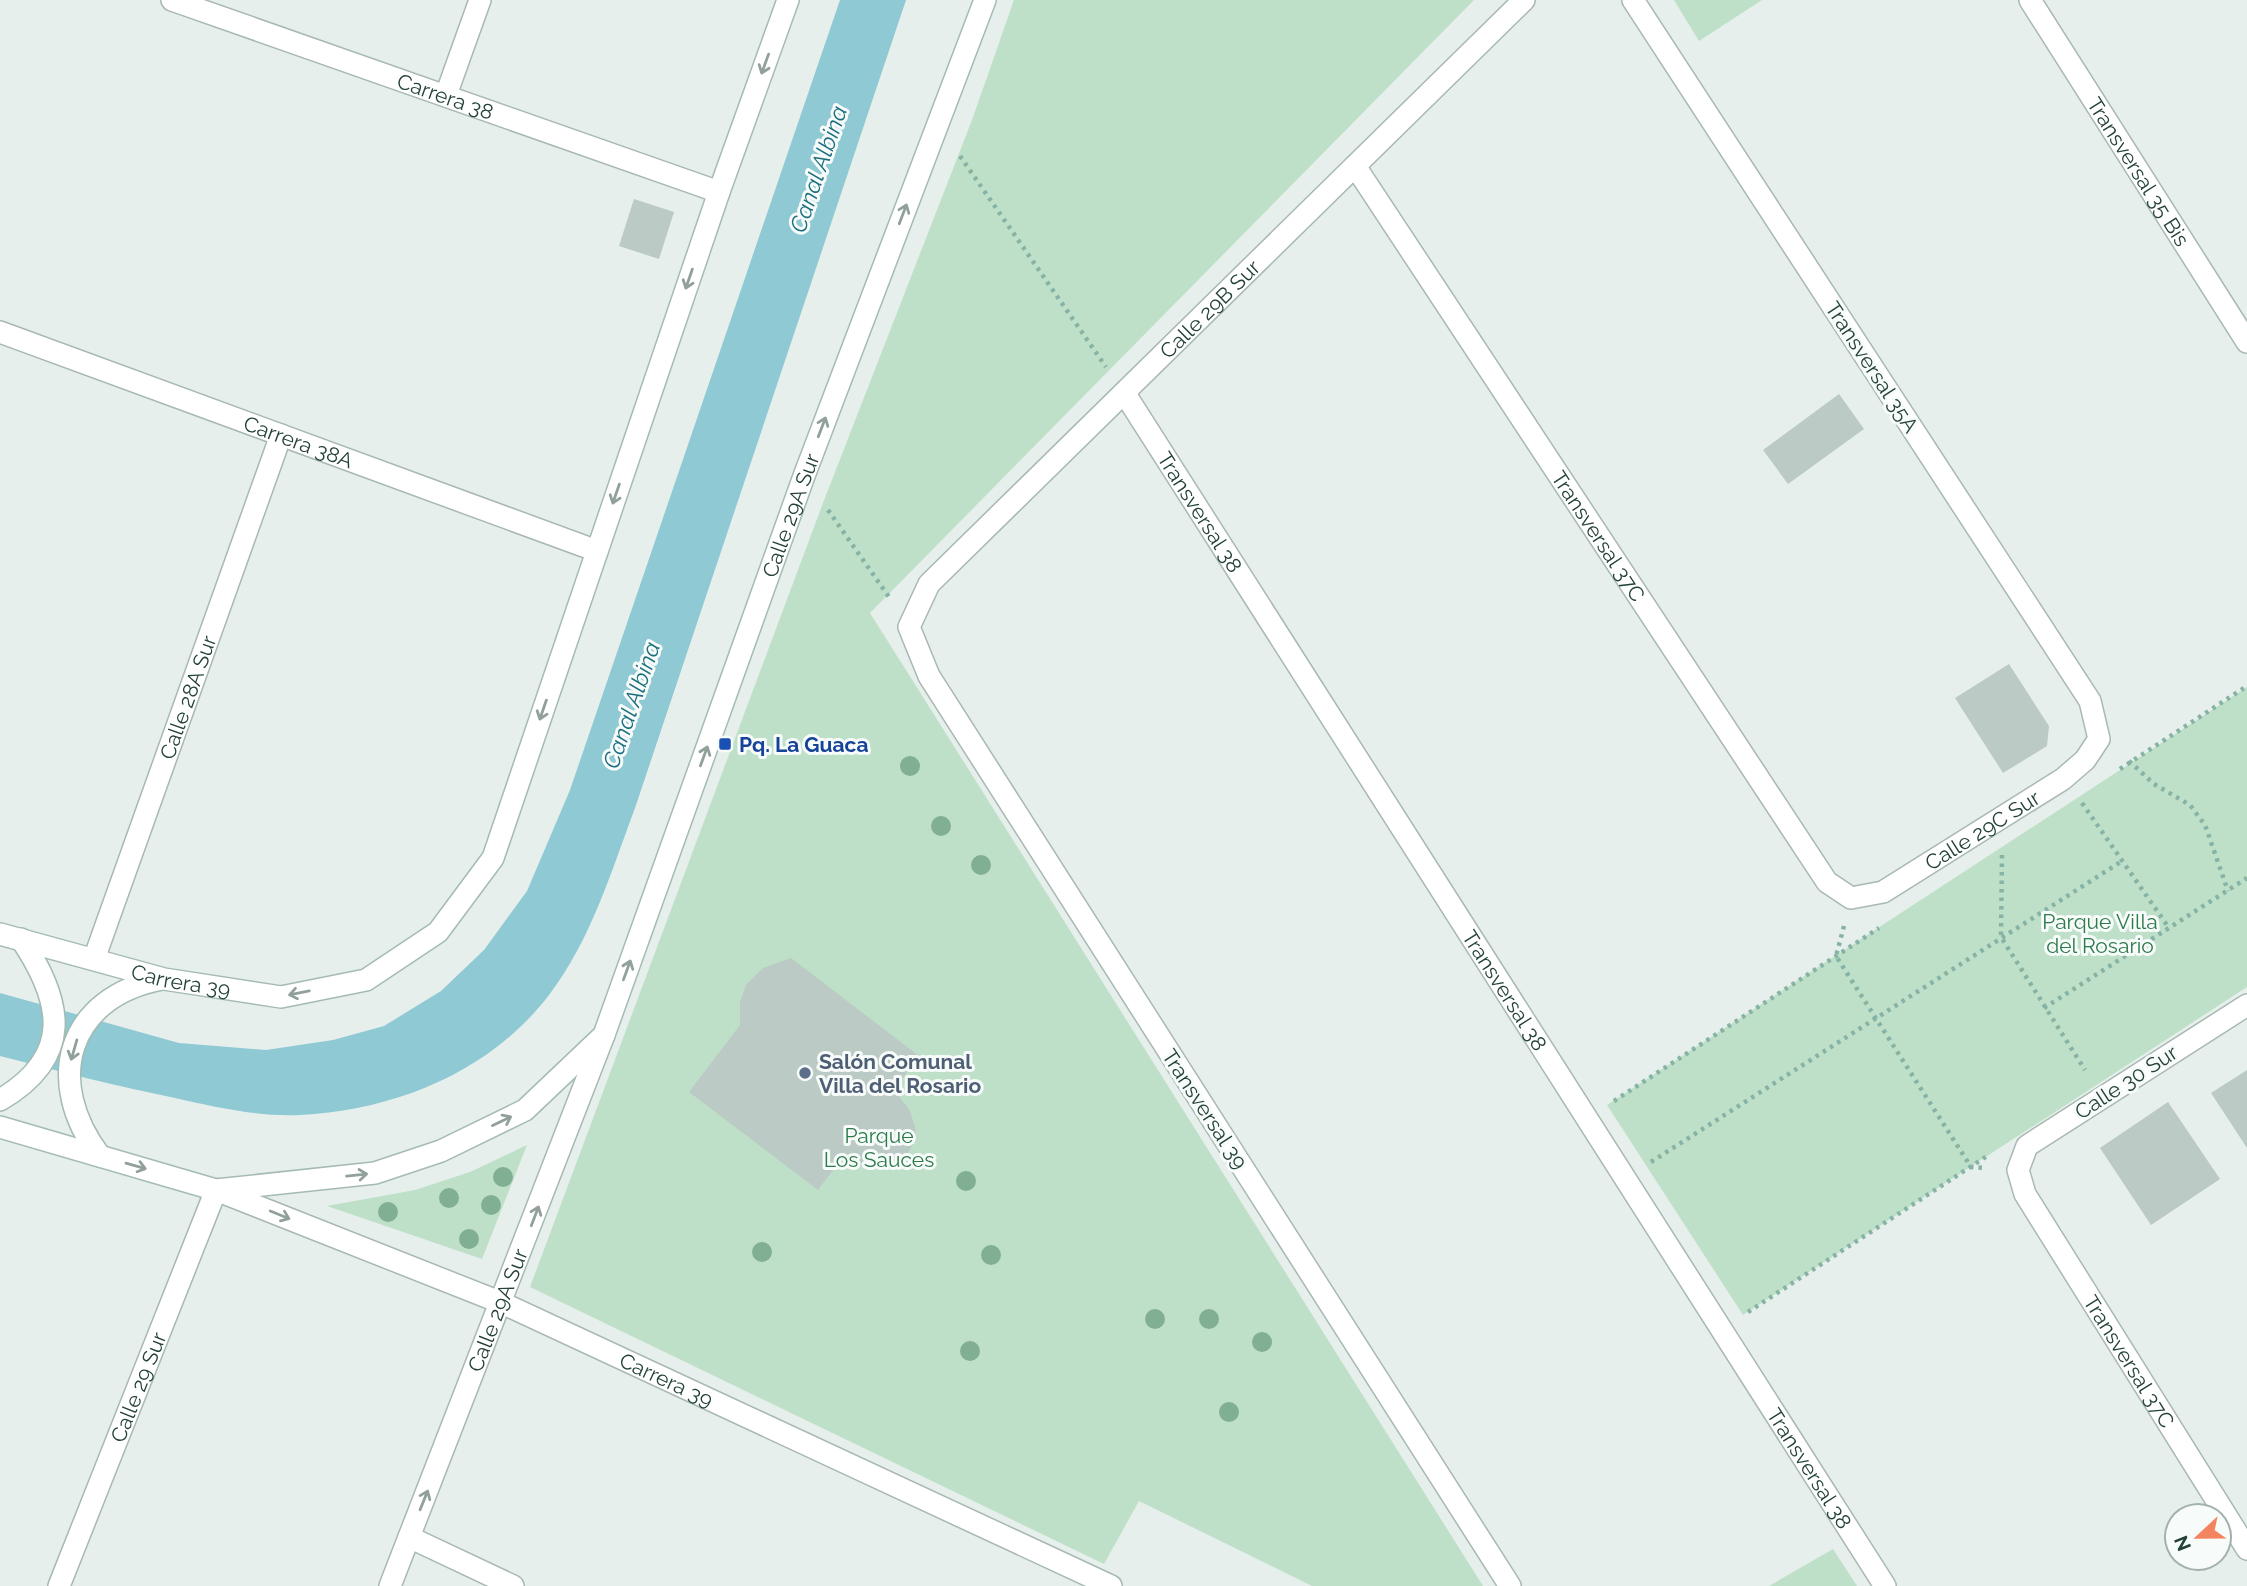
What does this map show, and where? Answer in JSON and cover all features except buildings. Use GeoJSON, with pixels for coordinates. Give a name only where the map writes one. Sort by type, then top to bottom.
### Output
{"type":"FeatureCollection","features":[{"type":"Feature","properties":{"kind":"street","name":"Carrera 38"},"geometry":{"type":"LineString","coordinates":[[172,0],[719,192]]}},
{"type":"Feature","properties":{"kind":"street"},"geometry":{"type":"LineString","coordinates":[[446,95],[480,0]]}},
{"type":"Feature","properties":{"kind":"street"},"geometry":{"type":"LineString","coordinates":[[597,551],[719,192],[788,0]]}},
{"type":"Feature","properties":{"kind":"street","name":"Calle 29A Sur"},"geometry":{"type":"LineString","coordinates":[[390,1586],[604,1035],[804,476],[985,0]]}},
{"type":"Feature","properties":{"kind":"street","name":"Calle 29B Sur"},"geometry":{"type":"LineString","coordinates":[[909,627],[929,584],[1524,0]]}},
{"type":"Feature","properties":{"kind":"street","name":"Transversal 35A"},"geometry":{"type":"LineString","coordinates":[[1633,0],[2090,701],[2099,739]]}},
{"type":"Feature","properties":{"kind":"street","name":"Transversal 35 Bis"},"geometry":{"type":"LineString","coordinates":[[2030,0],[2247,342]]}},
{"type":"Feature","properties":{"kind":"street","name":"Transversal 37C"},"geometry":{"type":"LineString","coordinates":[[1355,166],[1827,882],[1851,898]]}},
{"type":"Feature","properties":{"kind":"street","name":"Carrera 38A"},"geometry":{"type":"LineString","coordinates":[[0,332],[597,551]]}},
{"type":"Feature","properties":{"kind":"street","name":"Transversal 38"},"geometry":{"type":"LineString","coordinates":[[1125,394],[1885,1586]]}},
{"type":"Feature","properties":{"kind":"street","name":"Calle 28A Sur"},"geometry":{"type":"LineString","coordinates":[[94,959],[281,435]]}},
{"type":"Feature","properties":{"kind":"street","name":"Carrera 39"},"geometry":{"type":"LineString","coordinates":[[0,933],[164,979],[281,997],[366,980],[438,932],[493,858],[597,551]]}},
{"type":"Feature","properties":{"kind":"street","name":"Transversal 39"},"geometry":{"type":"LineString","coordinates":[[909,627],[929,676],[1510,1586]]}},
{"type":"Feature","properties":{"kind":"street","name":"Calle 29C Sur"},"geometry":{"type":"LineString","coordinates":[[1851,898],[1883,892],[2063,779],[2085,760],[2099,739]]}},
{"type":"Feature","properties":{"kind":"street"},"geometry":{"type":"LineString","coordinates":[[0,1100],[19,1089],[41,1068],[52,1046],[54,1013],[46,982],[21,939]]}},
{"type":"Feature","properties":{"kind":"street"},"geometry":{"type":"LineString","coordinates":[[100,1156],[85,1137],[74,1113],[70,1088],[71,1054],[85,1020],[109,998],[139,984],[164,979]]}},
{"type":"Feature","properties":{"kind":"street","name":"Calle 30 Sur"},"geometry":{"type":"LineString","coordinates":[[2018,1170],[2027,1146],[2247,1005]]}},
{"type":"Feature","properties":{"kind":"street","name":"Calle 29A Sur"},"geometry":{"type":"LineString","coordinates":[[441,1151],[524,1110],[604,1035]]}},
{"type":"Feature","properties":{"kind":"street","name":"Carrera 39"},"geometry":{"type":"LineString","coordinates":[[0,1127],[216,1190],[502,1303],[1111,1586]]}},
{"type":"Feature","properties":{"kind":"street","name":"Carrera 39"},"geometry":{"type":"LineString","coordinates":[[216,1190],[375,1173],[441,1151]]}},
{"type":"Feature","properties":{"kind":"street","name":"Transversal 37C"},"geometry":{"type":"LineString","coordinates":[[2018,1170],[2025,1194],[2247,1549]]}},
{"type":"Feature","properties":{"kind":"street","name":"Calle 29 Sur"},"geometry":{"type":"LineString","coordinates":[[59,1586],[216,1190]]}},
{"type":"Feature","properties":{"kind":"street"},"geometry":{"type":"LineString","coordinates":[[410,1537],[513,1586]]}},
{"type":"Feature","properties":{"kind":"path"},"geometry":{"type":"LineString","coordinates":[[937,122],[1125,394]]}},
{"type":"Feature","properties":{"kind":"path"},"geometry":{"type":"LineString","coordinates":[[804,476],[909,627]]}},
{"type":"Feature","properties":{"kind":"path"},"geometry":{"type":"LineString","coordinates":[[2099,739],[2154,784],[2190,805],[2205,825],[2228,891]]}},
{"type":"Feature","properties":{"kind":"path"},"geometry":{"type":"LineString","coordinates":[[2063,779],[2169,928]]}},
{"type":"Feature","properties":{"kind":"path"},"geometry":{"type":"LineString","coordinates":[[1991,823],[2002,847],[2001,937],[2044,1009],[2104,1096]]}},
{"type":"Feature","properties":{"kind":"path"},"geometry":{"type":"LineString","coordinates":[[1625,1179],[2122,861]]}},
{"type":"Feature","properties":{"kind":"path"},"geometry":{"type":"LineString","coordinates":[[2044,1009],[2247,878]]}},
{"type":"Feature","properties":{"kind":"path"},"geometry":{"type":"LineString","coordinates":[[1851,898],[1836,956],[1971,1167]]}},
{"type":"Feature","properties":{"kind":"path"},"geometry":{"type":"LineString","coordinates":[[1721,1329],[1993,1152]]}},
{"type":"Feature","properties":{"kind":"path"},"geometry":{"type":"LineString","coordinates":[[1971,1167],[2018,1170]]}},
{"type":"Feature","properties":{"kind":"green space","name":"Parque Los Sauces"},"geometry":{"type":"Polygon","coordinates":[[[1014,0],[1474,0],[870,613],[1483,1586],[1312,1586],[1139,1501],[1104,1564],[530,1287],[823,503],[972,120],[1014,0]]]}},
{"type":"Feature","properties":{"kind":"green space"},"geometry":{"type":"Polygon","coordinates":[[[1674,0],[1762,0],[1699,41],[1674,0]]]}},
{"type":"Feature","properties":{"kind":"green space","name":"Parque Villa del Rosario"},"geometry":{"type":"Polygon","coordinates":[[[2247,687],[2247,987],[1743,1315],[1607,1105],[2247,687]]]}},
{"type":"Feature","properties":{"kind":"green space"},"geometry":{"type":"Polygon","coordinates":[[[527,1145],[482,1259],[327,1206],[415,1190],[470,1172],[527,1145]]]}},
{"type":"Feature","properties":{"kind":"green space"},"geometry":{"type":"Polygon","coordinates":[[[1833,1549],[1857,1586],[1769,1586],[1833,1549]]]}},
{"type":"Feature","properties":{"kind":"water","name":"Canal Albina"},"geometry":{"type":"Polygon","coordinates":[[[840,0],[906,0],[635,808],[588,929],[564,974],[549,995],[499,1046],[470,1065],[405,1095],[336,1112],[284,1115],[237,1111],[0,1056],[0,993],[179,1043],[266,1050],[333,1040],[384,1026],[441,991],[484,950],[527,891],[570,790],[840,0]]]}},
{"type":"Feature","properties":{"kind":"place","name":"Pq. La Guaca"},"geometry":{"type":"Point","coordinates":[725,744]}},
{"type":"Feature","properties":{"kind":"place","name":"Salón Comunal Villa del Rosario"},"geometry":{"type":"Point","coordinates":[805,1073]}}]}
